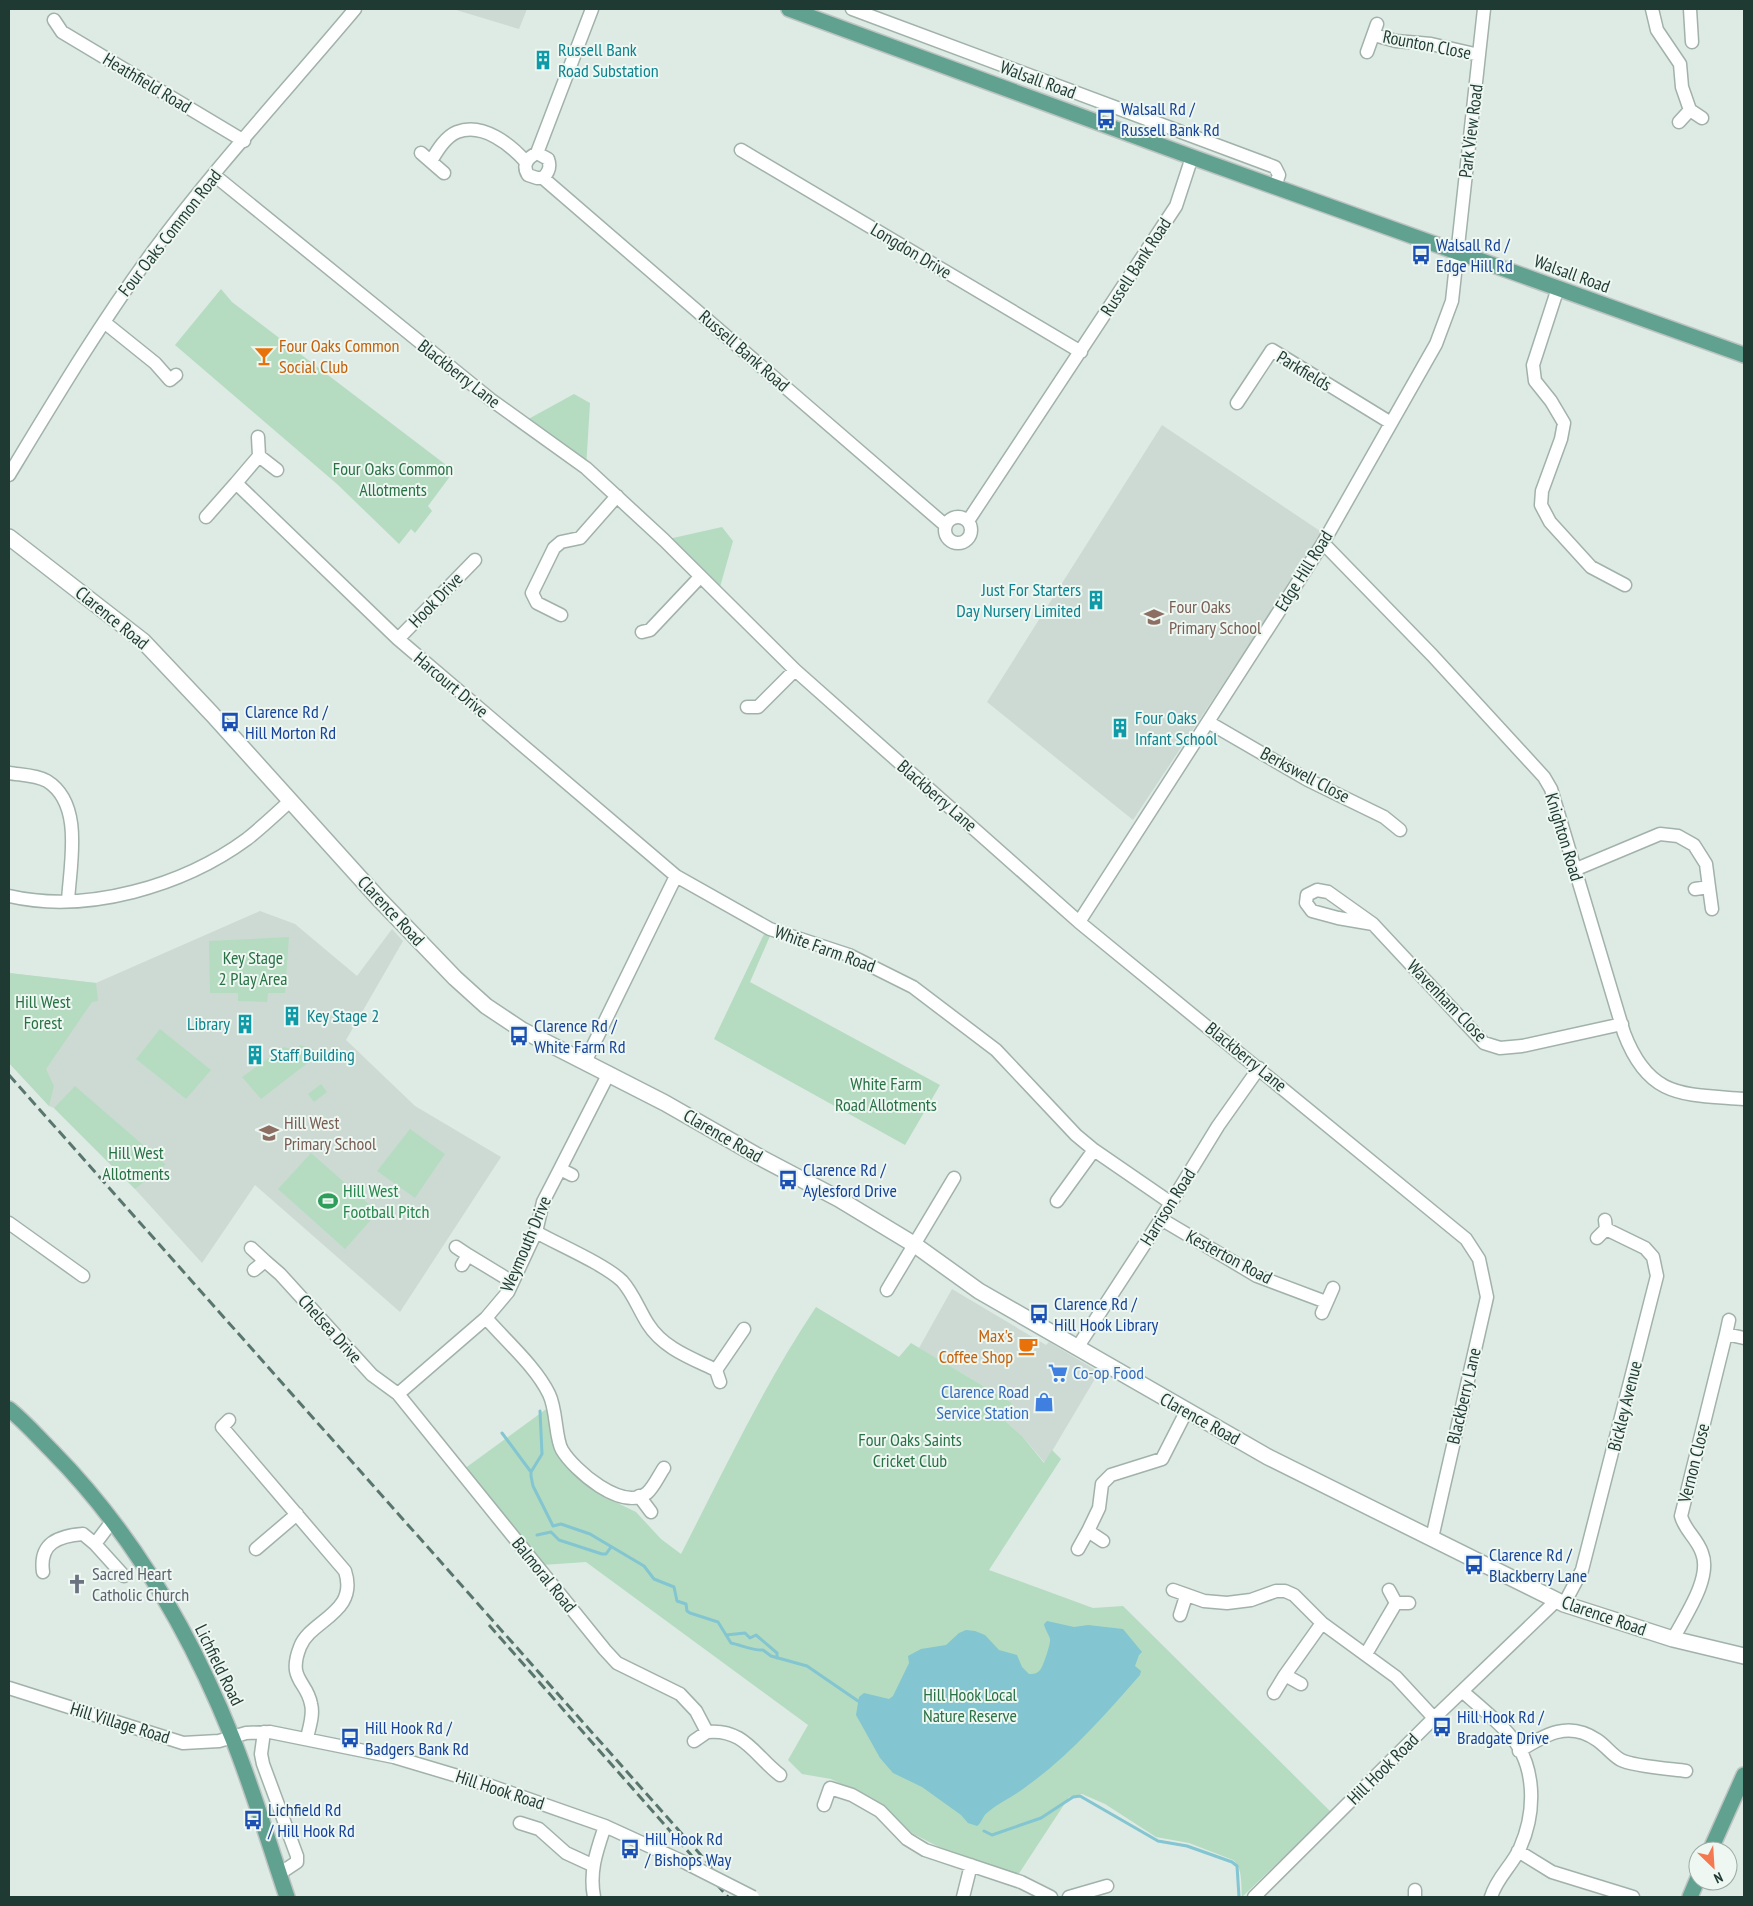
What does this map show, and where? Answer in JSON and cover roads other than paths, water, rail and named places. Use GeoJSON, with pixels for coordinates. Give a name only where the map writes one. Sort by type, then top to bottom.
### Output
{"type":"FeatureCollection","features":[{"type":"Feature","properties":{"kind":"main road","name":"Walsall Road"},"geometry":{"type":"LineString","coordinates":[[789,9],[1192,157],[1744,355]]}},
{"type":"Feature","properties":{"kind":"main road","name":"Lichfield Road"},"geometry":{"type":"LineString","coordinates":[[9,1409],[79,1478],[114,1520],[154,1581],[199,1663],[233,1738],[287,1897]]}},
{"type":"Feature","properties":{"kind":"main road"},"geometry":{"type":"LineString","coordinates":[[1714,1841],[1744,1775]]}},
{"type":"Feature","properties":{"kind":"street","name":"Four Oaks Common Road"},"geometry":{"type":"LineString","coordinates":[[9,476],[104,322],[157,246],[214,175],[354,9]]}},
{"type":"Feature","properties":{"kind":"street"},"geometry":{"type":"LineString","coordinates":[[444,173],[426,157],[442,144],[454,128],[472,130],[494,136],[513,147],[526,162],[537,153],[592,9]]}},
{"type":"Feature","properties":{"kind":"street","name":"Walsall Road"},"geometry":{"type":"LineString","coordinates":[[852,9],[1275,167],[1279,175],[1275,186]]}},
{"type":"Feature","properties":{"kind":"street","name":"Park View Road"},"geometry":{"type":"LineString","coordinates":[[1456,252],[1484,9]]}},
{"type":"Feature","properties":{"kind":"street"},"geometry":{"type":"LineString","coordinates":[[1652,9],[1657,30],[1680,64],[1682,88],[1690,110],[1702,118]]}},
{"type":"Feature","properties":{"kind":"street"},"geometry":{"type":"LineString","coordinates":[[1690,9],[1692,42]]}},
{"type":"Feature","properties":{"kind":"street","name":"Heathfield Road"},"geometry":{"type":"LineString","coordinates":[[54,20],[62,32],[244,141]]}},
{"type":"Feature","properties":{"kind":"street","name":"Rounton Close"},"geometry":{"type":"LineString","coordinates":[[1367,52],[1375,29],[1396,41],[1431,44],[1479,56]]}},
{"type":"Feature","properties":{"kind":"street"},"geometry":{"type":"LineString","coordinates":[[1679,122],[1690,110]]}},
{"type":"Feature","properties":{"kind":"street","name":"Longdon Drive"},"geometry":{"type":"LineString","coordinates":[[741,150],[1081,352]]}},
{"type":"Feature","properties":{"kind":"street"},"geometry":{"type":"LineString","coordinates":[[537,153],[548,159],[550,164],[550,169],[543,178]]}},
{"type":"Feature","properties":{"kind":"street","name":"Russell Bank Road"},"geometry":{"type":"LineString","coordinates":[[526,162],[528,175],[543,178],[945,525],[945,535],[949,540],[954,543],[963,543],[972,533],[968,520],[1176,206],[1192,157]]}},
{"type":"Feature","properties":{"kind":"street","name":"Blackberry Lane"},"geometry":{"type":"LineString","coordinates":[[214,175],[437,356],[586,468],[795,670],[1079,922],[1466,1239],[1480,1259],[1487,1297],[1432,1538]]}},
{"type":"Feature","properties":{"kind":"street","name":"Edge Hill Road"},"geometry":{"type":"LineString","coordinates":[[1079,922],[1323,543],[1436,344],[1452,301],[1456,252]]}},
{"type":"Feature","properties":{"kind":"street"},"geometry":{"type":"LineString","coordinates":[[1558,288],[1533,365],[1535,381],[1551,401],[1564,423],[1561,439],[1542,491],[1541,505],[1550,522],[1590,567],[1625,585]]}},
{"type":"Feature","properties":{"kind":"street"},"geometry":{"type":"LineString","coordinates":[[104,322],[155,363],[171,381]]}},
{"type":"Feature","properties":{"kind":"street","name":"Parkfields"},"geometry":{"type":"LineString","coordinates":[[1237,403],[1272,350],[1391,423]]}},
{"type":"Feature","properties":{"kind":"street"},"geometry":{"type":"LineString","coordinates":[[206,517],[259,456],[258,437]]}},
{"type":"Feature","properties":{"kind":"street"},"geometry":{"type":"LineString","coordinates":[[259,456],[277,470]]}},
{"type":"Feature","properties":{"kind":"street","name":"Harcourt Drive"},"geometry":{"type":"LineString","coordinates":[[236,483],[398,639],[676,876]]}},
{"type":"Feature","properties":{"kind":"street"},"geometry":{"type":"LineString","coordinates":[[561,615],[537,603],[532,593],[554,548],[561,542],[580,538],[617,496]]}},
{"type":"Feature","properties":{"kind":"street"},"geometry":{"type":"LineString","coordinates":[[945,525],[956,516],[968,520]]}},
{"type":"Feature","properties":{"kind":"street","name":"Clarence Road"},"geometry":{"type":"LineString","coordinates":[[9,537],[143,641],[206,707],[378,899],[455,978],[486,1006],[522,1030],[609,1073],[832,1195],[915,1244],[979,1291],[1186,1412],[1268,1457],[1561,1602],[1673,1639],[1744,1656]]}},
{"type":"Feature","properties":{"kind":"street","name":"Knighton Road"},"geometry":{"type":"LineString","coordinates":[[1323,543],[1426,648],[1544,777],[1551,789],[1622,1024],[1638,1064],[1664,1086],[1677,1093],[1744,1099]]}},
{"type":"Feature","properties":{"kind":"street","name":"Hook Drive"},"geometry":{"type":"LineString","coordinates":[[398,639],[475,560]]}},
{"type":"Feature","properties":{"kind":"street"},"geometry":{"type":"LineString","coordinates":[[642,632],[650,630],[700,577]]}},
{"type":"Feature","properties":{"kind":"street"},"geometry":{"type":"LineString","coordinates":[[747,707],[758,707],[795,670]]}},
{"type":"Feature","properties":{"kind":"street","name":"Berkswell Close"},"geometry":{"type":"LineString","coordinates":[[1208,722],[1308,780],[1384,817],[1400,830]]}},
{"type":"Feature","properties":{"kind":"street"},"geometry":{"type":"LineString","coordinates":[[9,773],[46,781],[62,797],[69,811],[72,827],[68,901]]}},
{"type":"Feature","properties":{"kind":"street"},"geometry":{"type":"LineString","coordinates":[[9,896],[43,901],[68,901],[122,893],[158,884],[192,870],[247,839],[290,801]]}},
{"type":"Feature","properties":{"kind":"street"},"geometry":{"type":"LineString","coordinates":[[1574,870],[1660,834],[1678,836],[1694,845],[1706,864],[1712,909]]}},
{"type":"Feature","properties":{"kind":"street"},"geometry":{"type":"LineString","coordinates":[[585,1062],[676,876]]}},
{"type":"Feature","properties":{"kind":"street","name":"White Farm Road"},"geometry":{"type":"LineString","coordinates":[[676,876],[770,929],[849,955],[913,986],[996,1050],[1094,1150],[1171,1204]]}},
{"type":"Feature","properties":{"kind":"street"},"geometry":{"type":"LineString","coordinates":[[1695,889],[1709,887]]}},
{"type":"Feature","properties":{"kind":"street","name":"Wavenham Close"},"geometry":{"type":"LineString","coordinates":[[1373,924],[1312,911],[1306,903],[1307,895],[1317,890],[1328,892],[1373,924],[1484,1043],[1500,1048],[1522,1046],[1622,1024]]}},
{"type":"Feature","properties":{"kind":"street","name":"Harrison Road"},"geometry":{"type":"LineString","coordinates":[[1077,1348],[1161,1220],[1218,1126],[1259,1068]]}},
{"type":"Feature","properties":{"kind":"street","name":"Weymouth Drive"},"geometry":{"type":"LineString","coordinates":[[398,1394],[486,1318],[508,1292],[511,1281],[536,1232],[543,1202],[566,1172],[609,1073]]}},
{"type":"Feature","properties":{"kind":"street"},"geometry":{"type":"LineString","coordinates":[[1057,1201],[1094,1150]]}},
{"type":"Feature","properties":{"kind":"street"},"geometry":{"type":"LineString","coordinates":[[887,1290],[954,1178]]}},
{"type":"Feature","properties":{"kind":"street","name":"Kesterton Road"},"geometry":{"type":"LineString","coordinates":[[1161,1220],[1257,1276],[1324,1308],[1333,1288]]}},
{"type":"Feature","properties":{"kind":"street"},"geometry":{"type":"LineString","coordinates":[[9,1223],[83,1276]]}},
{"type":"Feature","properties":{"kind":"street","name":"Bickley Avenue"},"geometry":{"type":"LineString","coordinates":[[1561,1602],[1582,1570],[1657,1276],[1653,1258],[1645,1248],[1603,1229]]}},
{"type":"Feature","properties":{"kind":"street"},"geometry":{"type":"LineString","coordinates":[[536,1232],[613,1275],[626,1286],[649,1326],[662,1339],[676,1351],[718,1376],[744,1329]]}},
{"type":"Feature","properties":{"kind":"street"},"geometry":{"type":"LineString","coordinates":[[456,1247],[465,1260],[511,1281]]}},
{"type":"Feature","properties":{"kind":"street","name":"Chelsea Drive"},"geometry":{"type":"LineString","coordinates":[[252,1248],[280,1274],[372,1375],[398,1394]]}},
{"type":"Feature","properties":{"kind":"street"},"geometry":{"type":"LineString","coordinates":[[254,1270],[264,1261]]}},
{"type":"Feature","properties":{"kind":"street"},"geometry":{"type":"LineString","coordinates":[[486,1318],[541,1381],[550,1396],[562,1449],[586,1476],[613,1494],[639,1496],[647,1492],[664,1468]]}},
{"type":"Feature","properties":{"kind":"street","name":"Vernon Close"},"geometry":{"type":"LineString","coordinates":[[1673,1639],[1702,1582],[1706,1567],[1702,1552],[1684,1526],[1681,1516],[1729,1320]]}},
{"type":"Feature","properties":{"kind":"street"},"geometry":{"type":"LineString","coordinates":[[1726,1334],[1744,1338]]}},
{"type":"Feature","properties":{"kind":"street","name":"Balmoral Road"},"geometry":{"type":"LineString","coordinates":[[398,1394],[611,1657],[628,1669],[680,1694],[696,1712],[708,1732]]}},
{"type":"Feature","properties":{"kind":"street"},"geometry":{"type":"LineString","coordinates":[[1078,1549],[1099,1508],[1102,1484],[1111,1474],[1162,1459],[1186,1412]]}},
{"type":"Feature","properties":{"kind":"street"},"geometry":{"type":"LineString","coordinates":[[212,1436],[225,1424],[345,1571],[348,1580],[341,1604],[320,1627],[305,1638],[300,1648],[296,1674],[312,1704],[307,1738]]}},
{"type":"Feature","properties":{"kind":"street"},"geometry":{"type":"LineString","coordinates":[[639,1496],[651,1512]]}},
{"type":"Feature","properties":{"kind":"street"},"geometry":{"type":"LineString","coordinates":[[256,1549],[297,1514]]}},
{"type":"Feature","properties":{"kind":"street"},"geometry":{"type":"LineString","coordinates":[[95,1544],[114,1520]]}},
{"type":"Feature","properties":{"kind":"street"},"geometry":{"type":"LineString","coordinates":[[1088,1531],[1103,1541]]}},
{"type":"Feature","properties":{"kind":"street"},"geometry":{"type":"LineString","coordinates":[[43,1572],[42,1561],[49,1546],[63,1535],[83,1534],[95,1544],[124,1576]]}},
{"type":"Feature","properties":{"kind":"street"},"geometry":{"type":"LineString","coordinates":[[1173,1590],[1204,1601],[1227,1603],[1251,1600],[1276,1591],[1285,1591],[1294,1595],[1322,1623],[1396,1677],[1434,1718]]}},
{"type":"Feature","properties":{"kind":"street"},"geometry":{"type":"LineString","coordinates":[[1366,1654],[1402,1603],[1388,1590]]}},
{"type":"Feature","properties":{"kind":"street"},"geometry":{"type":"LineString","coordinates":[[1180,1615],[1186,1596]]}},
{"type":"Feature","properties":{"kind":"street","name":"Hill Hook Road"},"geometry":{"type":"LineString","coordinates":[[1254,1897],[1434,1718],[1561,1602]]}},
{"type":"Feature","properties":{"kind":"street"},"geometry":{"type":"LineString","coordinates":[[1274,1693],[1322,1623]]}},
{"type":"Feature","properties":{"kind":"street"},"geometry":{"type":"LineString","coordinates":[[1285,1675],[1301,1684]]}},
{"type":"Feature","properties":{"kind":"street","name":"Hill Village Road"},"geometry":{"type":"LineString","coordinates":[[9,1688],[183,1743],[219,1741],[233,1738]]}},
{"type":"Feature","properties":{"kind":"street"},"geometry":{"type":"LineString","coordinates":[[1463,1692],[1509,1734],[1519,1751],[1529,1776],[1532,1796],[1531,1815],[1518,1851],[1496,1882],[1491,1897]]}},
{"type":"Feature","properties":{"kind":"street"},"geometry":{"type":"LineString","coordinates":[[1519,1751],[1550,1733],[1567,1730],[1582,1732],[1598,1740],[1622,1761],[1686,1771]]}},
{"type":"Feature","properties":{"kind":"street"},"geometry":{"type":"LineString","coordinates":[[694,1741],[708,1732],[726,1731],[736,1736],[780,1775]]}},
{"type":"Feature","properties":{"kind":"street"},"geometry":{"type":"LineString","coordinates":[[264,1732],[261,1754],[263,1764],[297,1856],[297,1862],[279,1874]]}},
{"type":"Feature","properties":{"kind":"street","name":"Hill Hook Road"},"geometry":{"type":"LineString","coordinates":[[233,1738],[246,1733],[264,1732],[307,1738],[394,1757],[491,1786],[605,1826],[686,1863],[753,1897]]}},
{"type":"Feature","properties":{"kind":"street"},"geometry":{"type":"LineString","coordinates":[[824,1805],[830,1788],[852,1795],[880,1810],[907,1839],[925,1850],[1021,1882],[1051,1897]]}},
{"type":"Feature","properties":{"kind":"street"},"geometry":{"type":"LineString","coordinates":[[520,1823],[542,1823],[566,1853],[592,1865]]}},
{"type":"Feature","properties":{"kind":"street"},"geometry":{"type":"LineString","coordinates":[[594,1897],[591,1883],[592,1865],[605,1826]]}},
{"type":"Feature","properties":{"kind":"street"},"geometry":{"type":"LineString","coordinates":[[1518,1851],[1552,1872],[1620,1895],[1634,1897]]}},
{"type":"Feature","properties":{"kind":"street"},"geometry":{"type":"LineString","coordinates":[[963,1897],[971,1865]]}},
{"type":"Feature","properties":{"kind":"street"},"geometry":{"type":"LineString","coordinates":[[1073,1897],[1108,1886]]}},
{"type":"Feature","properties":{"kind":"water"},"geometry":{"type":"Polygon","coordinates":[[[1047,1621],[1074,1627],[1088,1625],[1123,1629],[1142,1652],[1135,1666],[1141,1671],[1140,1675],[1100,1720],[1043,1774],[984,1815],[977,1826],[968,1823],[961,1815],[922,1787],[893,1773],[880,1758],[856,1715],[859,1697],[864,1693],[889,1699],[893,1696],[909,1663],[908,1656],[921,1649],[946,1645],[959,1633],[966,1630],[985,1635],[999,1650],[1017,1655],[1022,1667],[1029,1674],[1036,1673],[1045,1660],[1049,1645],[1050,1639],[1044,1624],[1047,1621]]]}},
{"type":"Feature","properties":{"kind":"waterway"},"geometry":{"type":"LineString","coordinates":[[540,1411],[542,1454],[531,1472],[531,1476],[533,1486],[553,1526],[561,1524],[590,1534],[644,1566],[654,1579],[674,1587],[677,1601],[686,1604],[687,1611],[718,1622],[731,1643],[763,1650],[771,1656],[807,1666],[858,1701]]}},
{"type":"Feature","properties":{"kind":"waterway"},"geometry":{"type":"LineString","coordinates":[[502,1433],[531,1472]]}},
{"type":"Feature","properties":{"kind":"waterway"},"geometry":{"type":"LineString","coordinates":[[537,1535],[551,1532],[559,1540],[602,1554],[606,1554],[611,1547]]}},
{"type":"Feature","properties":{"kind":"waterway"},"geometry":{"type":"LineString","coordinates":[[726,1635],[745,1633],[750,1638],[756,1635],[777,1653],[777,1658]]}},
{"type":"Feature","properties":{"kind":"waterway"},"geometry":{"type":"LineString","coordinates":[[984,1831],[992,1835],[1041,1818],[1073,1797],[1080,1796],[1158,1841],[1187,1846],[1232,1862],[1237,1866],[1239,1897]]}},
{"type":"Feature","properties":{"kind":"railway"},"geometry":{"type":"LineString","coordinates":[[9,1075],[738,1897]]}},
{"type":"Feature","properties":{"kind":"railway"},"geometry":{"type":"LineString","coordinates":[[489,1625],[728,1897]]}},
{"type":"Feature","properties":{"kind":"place","name":"Russell Bank Road Substation"},"geometry":{"type":"Point","coordinates":[543,60]}},
{"type":"Feature","properties":{"kind":"place","name":"Walsall Rd / Russell Bank Rd"},"geometry":{"type":"Point","coordinates":[1106,119]}},
{"type":"Feature","properties":{"kind":"place","name":"Walsall Rd / Edge Hill Rd"},"geometry":{"type":"Point","coordinates":[1421,255]}},
{"type":"Feature","properties":{"kind":"place","name":"Four Oaks Common Social Club"},"geometry":{"type":"Point","coordinates":[264,356]}},
{"type":"Feature","properties":{"kind":"place","name":"Just For Starters Day Nursery Limited"},"geometry":{"type":"Point","coordinates":[1096,600]}},
{"type":"Feature","properties":{"kind":"place","name":"Four Oaks Primary School"},"geometry":{"type":"Point","coordinates":[1154,617]}},
{"type":"Feature","properties":{"kind":"place","name":"Clarence Rd / Hill Morton Rd"},"geometry":{"type":"Point","coordinates":[230,722]}},
{"type":"Feature","properties":{"kind":"place","name":"Four Oaks Infant School"},"geometry":{"type":"Point","coordinates":[1120,728]}},
{"type":"Feature","properties":{"kind":"place","name":"Key Stage 2"},"geometry":{"type":"Point","coordinates":[292,1016]}},
{"type":"Feature","properties":{"kind":"place","name":"Library"},"geometry":{"type":"Point","coordinates":[245,1024]}},
{"type":"Feature","properties":{"kind":"place","name":"Clarence Rd / White Farm Rd"},"geometry":{"type":"Point","coordinates":[519,1036]}},
{"type":"Feature","properties":{"kind":"place","name":"Staff Building"},"geometry":{"type":"Point","coordinates":[255,1055]}},
{"type":"Feature","properties":{"kind":"place","name":"Hill West Primary School"},"geometry":{"type":"Point","coordinates":[269,1133]}},
{"type":"Feature","properties":{"kind":"place","name":"Clarence Rd / Aylesford Drive"},"geometry":{"type":"Point","coordinates":[788,1180]}},
{"type":"Feature","properties":{"kind":"place","name":"Hill West Football Pitch"},"geometry":{"type":"Point","coordinates":[328,1201]}},
{"type":"Feature","properties":{"kind":"place","name":"Clarence Rd / Hill Hook Library"},"geometry":{"type":"Point","coordinates":[1039,1314]}},
{"type":"Feature","properties":{"kind":"place","name":"Max's Coffee Shop"},"geometry":{"type":"Point","coordinates":[1028,1346]}},
{"type":"Feature","properties":{"kind":"place","name":"Co-op Food"},"geometry":{"type":"Point","coordinates":[1058,1373]}},
{"type":"Feature","properties":{"kind":"place","name":"Clarence Road Service Station"},"geometry":{"type":"Point","coordinates":[1044,1402]}},
{"type":"Feature","properties":{"kind":"place","name":"Clarence Rd / Blackberry Lane"},"geometry":{"type":"Point","coordinates":[1474,1565]}},
{"type":"Feature","properties":{"kind":"place","name":"Sacred Heart Catholic Church"},"geometry":{"type":"Point","coordinates":[77,1584]}},
{"type":"Feature","properties":{"kind":"place","name":"Hill Hook Rd / Bradgate Drive"},"geometry":{"type":"Point","coordinates":[1442,1727]}},
{"type":"Feature","properties":{"kind":"place","name":"Hill Hook Rd / Badgers Bank Rd"},"geometry":{"type":"Point","coordinates":[350,1738]}},
{"type":"Feature","properties":{"kind":"place","name":"Lichfield Rd / Hill Hook Rd"},"geometry":{"type":"Point","coordinates":[253,1820]}},
{"type":"Feature","properties":{"kind":"place","name":"Hill Hook Rd / Bishops Way"},"geometry":{"type":"Point","coordinates":[630,1849]}},
{"type":"Feature","properties":{"kind":"park label","name":"Four Oaks Common Allotments"},"geometry":{"type":"Point","coordinates":[393,479]}},
{"type":"Feature","properties":{"kind":"park label","name":"Key Stage 2 Play Area"},"geometry":{"type":"Point","coordinates":[253,968]}},
{"type":"Feature","properties":{"kind":"park label","name":"Hill West Forest"},"geometry":{"type":"Point","coordinates":[43,1012]}},
{"type":"Feature","properties":{"kind":"park label","name":"White Farm Road Allotments"},"geometry":{"type":"Point","coordinates":[886,1094]}},
{"type":"Feature","properties":{"kind":"park label","name":"Hill West Allotments"},"geometry":{"type":"Point","coordinates":[136,1163]}},
{"type":"Feature","properties":{"kind":"park label","name":"Four Oaks Saints Cricket Club"},"geometry":{"type":"Point","coordinates":[910,1450]}},
{"type":"Feature","properties":{"kind":"park label","name":"Hill Hook Local Nature Reserve"},"geometry":{"type":"Point","coordinates":[970,1705]}}]}
